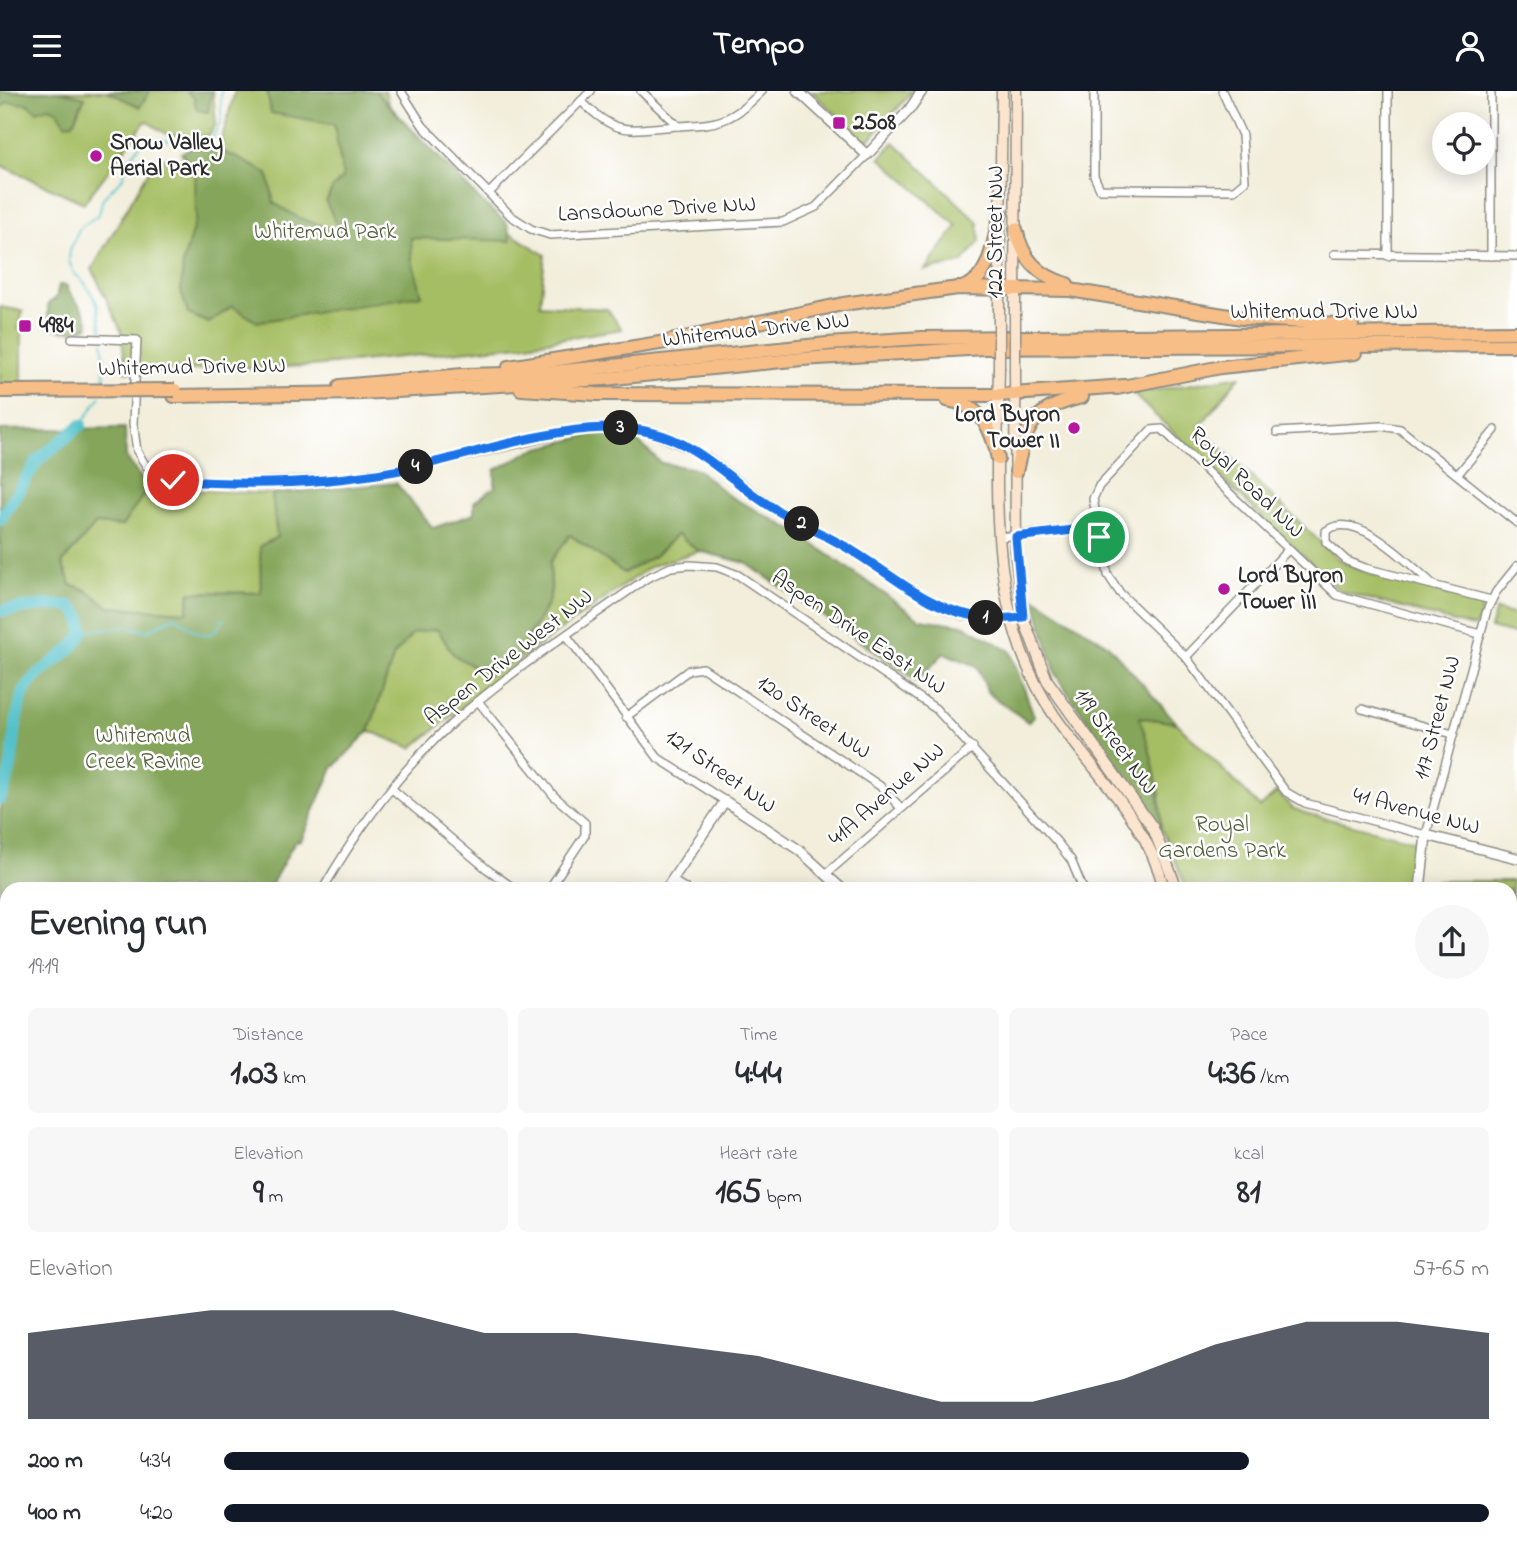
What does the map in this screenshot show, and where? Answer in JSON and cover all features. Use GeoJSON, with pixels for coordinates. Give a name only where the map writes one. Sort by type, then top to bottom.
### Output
{"type":"FeatureCollection","features":[{"type":"Feature","properties":{"kind":"highway"},"geometry":{"type":"LineString","coordinates":[[958,289],[975,283],[983,274],[1001,213]]}},
{"type":"Feature","properties":{"kind":"highway"},"geometry":{"type":"LineString","coordinates":[[1016,229],[1022,250],[1039,272],[1090,292]]}},
{"type":"Feature","properties":{"kind":"highway"},"geometry":{"type":"LineString","coordinates":[[459,380],[666,342],[843,304],[958,289],[1015,288],[1090,292],[1242,318],[1420,339]]}},
{"type":"Feature","properties":{"kind":"highway","name":"Whitemud Drive NW"},"geometry":{"type":"LineString","coordinates":[[0,398],[459,380],[604,379],[802,359],[985,348],[1420,339],[1517,332]]}},
{"type":"Feature","properties":{"kind":"highway"},"geometry":{"type":"LineString","coordinates":[[1016,472],[1031,422],[1045,409],[1125,386],[1221,367],[1420,339]]}},
{"type":"Feature","properties":{"kind":"highway","name":"Whitemud Drive NW"},"geometry":{"type":"LineString","coordinates":[[1420,339],[1517,345]]}},
{"type":"Feature","properties":{"kind":"highway"},"geometry":{"type":"LineString","coordinates":[[459,380],[596,394],[999,395],[1125,386]]}},
{"type":"Feature","properties":{"kind":"highway","name":"Whitemud Drive NW"},"geometry":{"type":"LineString","coordinates":[[0,391],[175,393]]}},
{"type":"Feature","properties":{"kind":"highway"},"geometry":{"type":"LineString","coordinates":[[884,394],[949,400],[967,406],[981,415],[990,427],[998,459]]}},
{"type":"Feature","properties":{"kind":"main road","name":"122 Street NW"},"geometry":{"type":"LineString","coordinates":[[999,307],[1002,91]]}},
{"type":"Feature","properties":{"kind":"main road","name":"122 Street NW"},"geometry":{"type":"LineString","coordinates":[[1015,372],[1016,91]]}},
{"type":"Feature","properties":{"kind":"main road","name":"119 Street NW"},"geometry":{"type":"LineString","coordinates":[[999,307],[999,537],[1003,587],[1021,656],[1036,686],[1142,835],[1161,882]]}},
{"type":"Feature","properties":{"kind":"main road","name":"119 Street NW"},"geometry":{"type":"LineString","coordinates":[[1015,372],[1016,537],[1023,617],[1047,680],[1153,828],[1174,882]]}},
{"type":"Feature","properties":{"kind":"street","name":"Lansdowne Drive NW"},"geometry":{"type":"LineString","coordinates":[[401,91],[423,125],[519,223],[550,235],[774,223],[798,217],[816,207],[909,110],[922,91]]}},
{"type":"Feature","properties":{"kind":"street"},"geometry":{"type":"LineString","coordinates":[[489,193],[591,91]]}},
{"type":"Feature","properties":{"kind":"street"},"geometry":{"type":"LineString","coordinates":[[641,91],[678,127]]}},
{"type":"Feature","properties":{"kind":"street"},"geometry":{"type":"LineString","coordinates":[[581,100],[600,119],[615,127],[678,127],[727,121],[742,112],[762,91]]}},
{"type":"Feature","properties":{"kind":"street"},"geometry":{"type":"LineString","coordinates":[[798,91],[867,155]]}},
{"type":"Feature","properties":{"kind":"street"},"geometry":{"type":"LineString","coordinates":[[1094,91],[1094,176],[1097,187],[1105,190],[1208,190],[1241,187],[1245,177],[1242,135],[1222,91]]}},
{"type":"Feature","properties":{"kind":"street"},"geometry":{"type":"LineString","coordinates":[[1388,91],[1388,256]]}},
{"type":"Feature","properties":{"kind":"street"},"geometry":{"type":"LineString","coordinates":[[1491,91],[1491,256]]}},
{"type":"Feature","properties":{"kind":"street"},"geometry":{"type":"LineString","coordinates":[[1334,254],[1517,256]]}},
{"type":"Feature","properties":{"kind":"street"},"geometry":{"type":"LineString","coordinates":[[72,338],[128,338],[139,343],[133,423],[136,451],[146,466],[173,480],[240,483],[345,478],[440,462],[586,428],[641,431],[672,439],[698,452],[777,512],[842,545],[946,610],[965,616],[1023,617]]}},
{"type":"Feature","properties":{"kind":"street"},"geometry":{"type":"LineString","coordinates":[[1277,432],[1396,427],[1517,523]]}},
{"type":"Feature","properties":{"kind":"street","name":"Royal Road NW"},"geometry":{"type":"LineString","coordinates":[[1305,803],[1286,792],[1186,657],[1120,593],[1108,575],[1093,499],[1099,486],[1151,430],[1162,429],[1337,595],[1480,634]]}},
{"type":"Feature","properties":{"kind":"street"},"geometry":{"type":"LineString","coordinates":[[1458,474],[1495,430]]}},
{"type":"Feature","properties":{"kind":"street"},"geometry":{"type":"LineString","coordinates":[[1435,586],[1365,530],[1342,526],[1326,531],[1326,542],[1353,564],[1435,586],[1491,600]]}},
{"type":"Feature","properties":{"kind":"street"},"geometry":{"type":"LineString","coordinates":[[999,537],[1097,527]]}},
{"type":"Feature","properties":{"kind":"street"},"geometry":{"type":"LineString","coordinates":[[1186,657],[1288,550]]}},
{"type":"Feature","properties":{"kind":"street","name":"Aspen Drive West NW"},"geometry":{"type":"LineString","coordinates":[[328,882],[356,835],[392,789],[430,744],[478,701],[655,573],[680,565],[698,565]]}},
{"type":"Feature","properties":{"kind":"street","name":"Aspen Drive East NW"},"geometry":{"type":"LineString","coordinates":[[698,565],[738,575],[868,660],[936,709],[1065,851],[1080,882]]}},
{"type":"Feature","properties":{"kind":"street","name":"117 Street NW"},"geometry":{"type":"LineString","coordinates":[[1421,882],[1426,835],[1480,634],[1491,600],[1517,566]]}},
{"type":"Feature","properties":{"kind":"street","name":"121 Street NW"},"geometry":{"type":"LineString","coordinates":[[567,636],[658,758],[799,850],[835,882]]}},
{"type":"Feature","properties":{"kind":"street","name":"120 Street NW"},"geometry":{"type":"LineString","coordinates":[[626,717],[689,670],[698,667],[707,670],[880,786],[901,808]]}},
{"type":"Feature","properties":{"kind":"street"},"geometry":{"type":"LineString","coordinates":[[478,701],[557,800],[586,826],[585,835],[554,882]]}},
{"type":"Feature","properties":{"kind":"street"},"geometry":{"type":"LineString","coordinates":[[1362,709],[1454,734]]}},
{"type":"Feature","properties":{"kind":"street","name":"41A Avenue NW"},"geometry":{"type":"LineString","coordinates":[[827,873],[973,747]]}},
{"type":"Feature","properties":{"kind":"street"},"geometry":{"type":"LineString","coordinates":[[392,789],[505,882]]}},
{"type":"Feature","properties":{"kind":"street"},"geometry":{"type":"LineString","coordinates":[[675,882],[672,880],[725,801]]}},
{"type":"Feature","properties":{"kind":"street","name":"41 Avenue NW"},"geometry":{"type":"LineString","coordinates":[[1305,803],[1517,858]]}},
{"type":"Feature","properties":{"kind":"green space"},"geometry":{"type":"Polygon","coordinates":[[[0,91],[213,91],[216,124],[209,135],[170,136],[146,121],[84,203],[0,165],[0,91]]]}},
{"type":"Feature","properties":{"kind":"green space"},"geometry":{"type":"Polygon","coordinates":[[[0,91],[60,91],[85,97],[73,123],[66,124],[57,110],[49,107],[37,111],[28,104],[8,102],[0,108],[0,91]]]}},
{"type":"Feature","properties":{"kind":"green space"},"geometry":{"type":"Polygon","coordinates":[[[107,91],[150,91],[140,107],[107,91]]]}},
{"type":"Feature","properties":{"kind":"green space"},"geometry":{"type":"Polygon","coordinates":[[[186,91],[211,91],[208,112],[197,110],[194,98],[186,91]]]}},
{"type":"Feature","properties":{"kind":"green space","name":"Whitemud Park"},"geometry":{"type":"Polygon","coordinates":[[[235,91],[385,91],[388,103],[482,215],[545,255],[540,305],[607,309],[622,329],[521,345],[312,366],[126,372],[121,330],[92,269],[156,158],[216,160],[235,91]]]}},
{"type":"Feature","properties":{"kind":"green space"},"geometry":{"type":"Polygon","coordinates":[[[267,91],[375,91],[482,202],[507,223],[511,241],[411,238],[412,260],[422,295],[257,322],[232,306],[209,323],[188,314],[181,291],[183,262],[196,218],[195,169],[181,153],[191,149],[214,149],[249,163],[268,174],[274,203],[299,218],[340,232],[326,202],[332,189],[343,177],[334,124],[271,113],[267,91]]]}},
{"type":"Feature","properties":{"kind":"green space"},"geometry":{"type":"Polygon","coordinates":[[[811,91],[913,91],[870,139],[863,140],[811,91]]]}},
{"type":"Feature","properties":{"kind":"green space"},"geometry":{"type":"Polygon","coordinates":[[[894,142],[978,222],[980,241],[962,263],[925,270],[957,226],[880,158],[894,142]]]}},
{"type":"Feature","properties":{"kind":"green space"},"geometry":{"type":"Polygon","coordinates":[[[59,285],[66,285],[85,313],[89,326],[68,331],[48,326],[48,304],[56,298],[59,285]]]}},
{"type":"Feature","properties":{"kind":"green space"},"geometry":{"type":"Polygon","coordinates":[[[0,307],[23,311],[18,328],[22,329],[22,384],[0,384],[0,307]]]}},
{"type":"Feature","properties":{"kind":"green space"},"geometry":{"type":"Polygon","coordinates":[[[1240,376],[1199,427],[1338,559],[1370,573],[1479,602],[1482,609],[1478,624],[1472,627],[1340,591],[1133,394],[1240,376]]]}},
{"type":"Feature","properties":{"kind":"green space","name":"Whitemud Creek Ravine"},"geometry":{"type":"Polygon","coordinates":[[[125,428],[126,457],[148,488],[122,526],[96,524],[62,563],[71,585],[86,590],[109,607],[187,612],[190,592],[261,593],[260,546],[277,537],[272,494],[396,483],[433,528],[474,514],[474,502],[495,487],[495,470],[532,450],[598,433],[634,438],[661,463],[697,469],[729,496],[795,531],[920,619],[964,625],[1010,651],[1034,716],[1028,722],[988,693],[977,666],[944,653],[917,681],[746,563],[699,551],[677,534],[655,556],[624,573],[570,535],[550,562],[551,590],[548,603],[519,657],[488,675],[454,655],[437,629],[413,633],[394,655],[369,731],[333,768],[301,840],[295,841],[273,882],[0,882],[0,430],[125,428]]]}},
{"type":"Feature","properties":{"kind":"green space"},"geometry":{"type":"Polygon","coordinates":[[[148,488],[272,494],[277,538],[260,546],[261,593],[190,592],[187,612],[109,607],[86,590],[71,585],[62,563],[96,524],[122,526],[148,488]]]}},
{"type":"Feature","properties":{"kind":"green space"},"geometry":{"type":"Polygon","coordinates":[[[677,534],[699,551],[651,566],[537,647],[412,748],[369,731],[394,655],[413,633],[437,629],[454,655],[519,657],[549,598],[549,562],[570,535],[624,573],[655,556],[677,534]]]}},
{"type":"Feature","properties":{"kind":"green space"},"geometry":{"type":"Polygon","coordinates":[[[1034,597],[1108,645],[1177,723],[1139,717],[1155,771],[1161,828],[1056,675],[1034,597]]]}},
{"type":"Feature","properties":{"kind":"green space"},"geometry":{"type":"Polygon","coordinates":[[[1496,610],[1517,615],[1517,635],[1490,628],[1496,610]]]}},
{"type":"Feature","properties":{"kind":"green space","name":"Royal Gardens Park"},"geometry":{"type":"Polygon","coordinates":[[[1139,717],[1177,723],[1260,807],[1277,792],[1292,808],[1305,813],[1416,841],[1412,882],[1184,882],[1161,828],[1160,793],[1139,717]]]}},
{"type":"Feature","properties":{"kind":"green space"},"geometry":{"type":"Polygon","coordinates":[[[1435,881],[1512,881],[1512,882],[1435,881]]]}},
{"type":"Feature","properties":{"kind":"waterway"},"geometry":{"type":"LineString","coordinates":[[103,337],[97,303],[84,282],[74,273],[69,261],[70,250],[79,229],[99,214],[103,198],[122,179],[129,159],[141,144],[156,139],[209,145],[221,122],[221,91]]}},
{"type":"Feature","properties":{"kind":"waterway"},"geometry":{"type":"LineString","coordinates":[[103,342],[105,386]]}},
{"type":"Feature","properties":{"kind":"waterway"},"geometry":{"type":"LineString","coordinates":[[81,425],[100,397]]}},
{"type":"Feature","properties":{"kind":"waterway"},"geometry":{"type":"LineString","coordinates":[[0,520],[38,460],[81,425]]}},
{"type":"Feature","properties":{"kind":"waterway"},"geometry":{"type":"LineString","coordinates":[[0,611],[49,605],[71,606],[80,616],[83,631],[71,648],[37,676],[24,693],[17,718],[10,771],[0,799]]}},
{"type":"Feature","properties":{"kind":"waterway"},"geometry":{"type":"LineString","coordinates":[[83,631],[129,627],[147,631],[174,617],[197,632],[207,634],[214,633],[224,619]]}},
{"type":"Feature","properties":{"kind":"place","name":"2508"},"geometry":{"type":"Point","coordinates":[839,123]}},
{"type":"Feature","properties":{"kind":"place","name":"Snow Valley Aerial Park"},"geometry":{"type":"Point","coordinates":[96,156]}},
{"type":"Feature","properties":{"kind":"place","name":"4984"},"geometry":{"type":"Point","coordinates":[25,326]}},
{"type":"Feature","properties":{"kind":"place","name":"Lord Byron Tower II"},"geometry":{"type":"Point","coordinates":[1074,428]}},
{"type":"Feature","properties":{"kind":"place","name":"Lord Byron Tower III"},"geometry":{"type":"Point","coordinates":[1224,589]}},
{"type":"Feature","properties":{"kind":"route"},"geometry":{"type":"LineString","coordinates":[[173,480],[240,483],[345,478],[440,462],[586,428],[617,427],[651,432],[690,447],[707,457],[777,512],[842,545],[946,610],[965,616],[998,619],[1023,617],[1018,586],[1016,537],[1097,527],[1099,537]]}}]}
